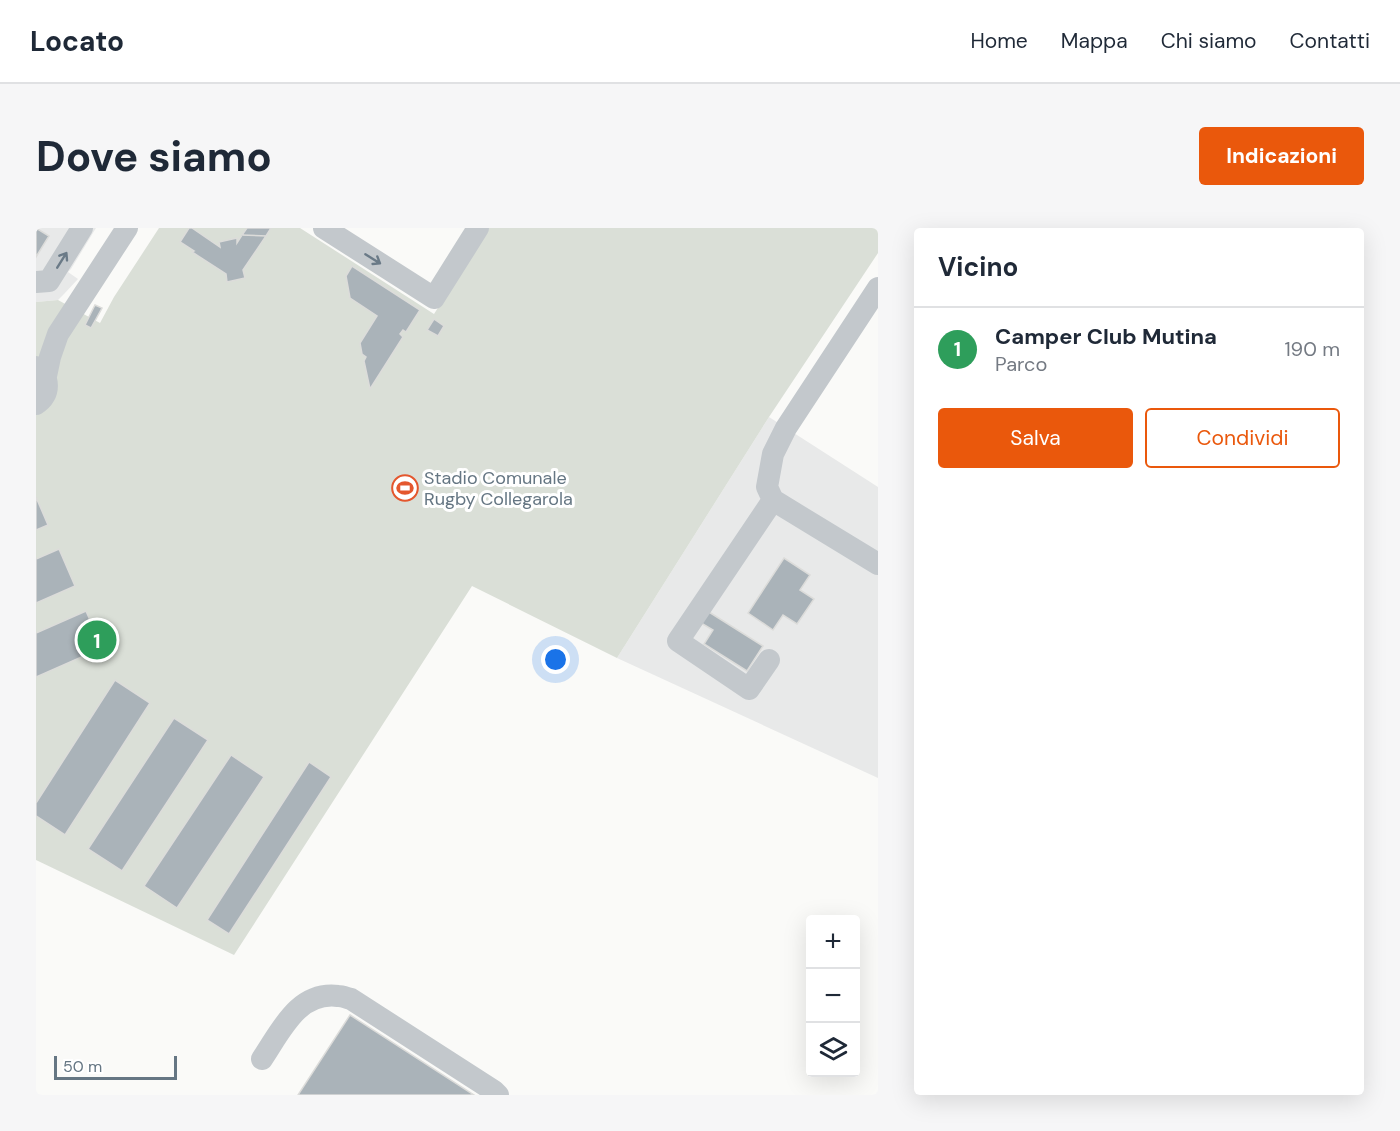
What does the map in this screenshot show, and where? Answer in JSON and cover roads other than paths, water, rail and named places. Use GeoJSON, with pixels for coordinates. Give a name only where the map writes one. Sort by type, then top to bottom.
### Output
{"type":"FeatureCollection","features":[{"type":"Feature","properties":{"kind":"street"},"geometry":{"type":"LineString","coordinates":[[36,404],[42,400],[48,388],[41,372],[50,357],[58,334],[127,228]]}},
{"type":"Feature","properties":{"kind":"street"},"geometry":{"type":"LineString","coordinates":[[324,228],[434,298],[478,228]]}},
{"type":"Feature","properties":{"kind":"street"},"geometry":{"type":"LineString","coordinates":[[36,282],[49,281],[74,231]]}},
{"type":"Feature","properties":{"kind":"street"},"geometry":{"type":"LineString","coordinates":[[878,288],[786,428],[773,454],[767,487],[773,500],[878,564]]}},
{"type":"Feature","properties":{"kind":"street"},"geometry":{"type":"LineString","coordinates":[[36,352],[58,334]]}},
{"type":"Feature","properties":{"kind":"street"},"geometry":{"type":"LineString","coordinates":[[769,660],[749,689],[678,641],[773,500]]}},
{"type":"Feature","properties":{"kind":"street"},"geometry":{"type":"LineString","coordinates":[[262,1059],[296,1010],[310,1000],[324,996],[338,996],[351,999],[498,1095]]}},
{"type":"Feature","properties":{"kind":"place","name":"Stadio Comunale Rugby Collegarola"},"geometry":{"type":"Point","coordinates":[405,488]}},
{"type":"Feature","properties":{"kind":"place","name":"Camper Club Mutina"},"geometry":{"type":"Point","coordinates":[97,640]}}]}
